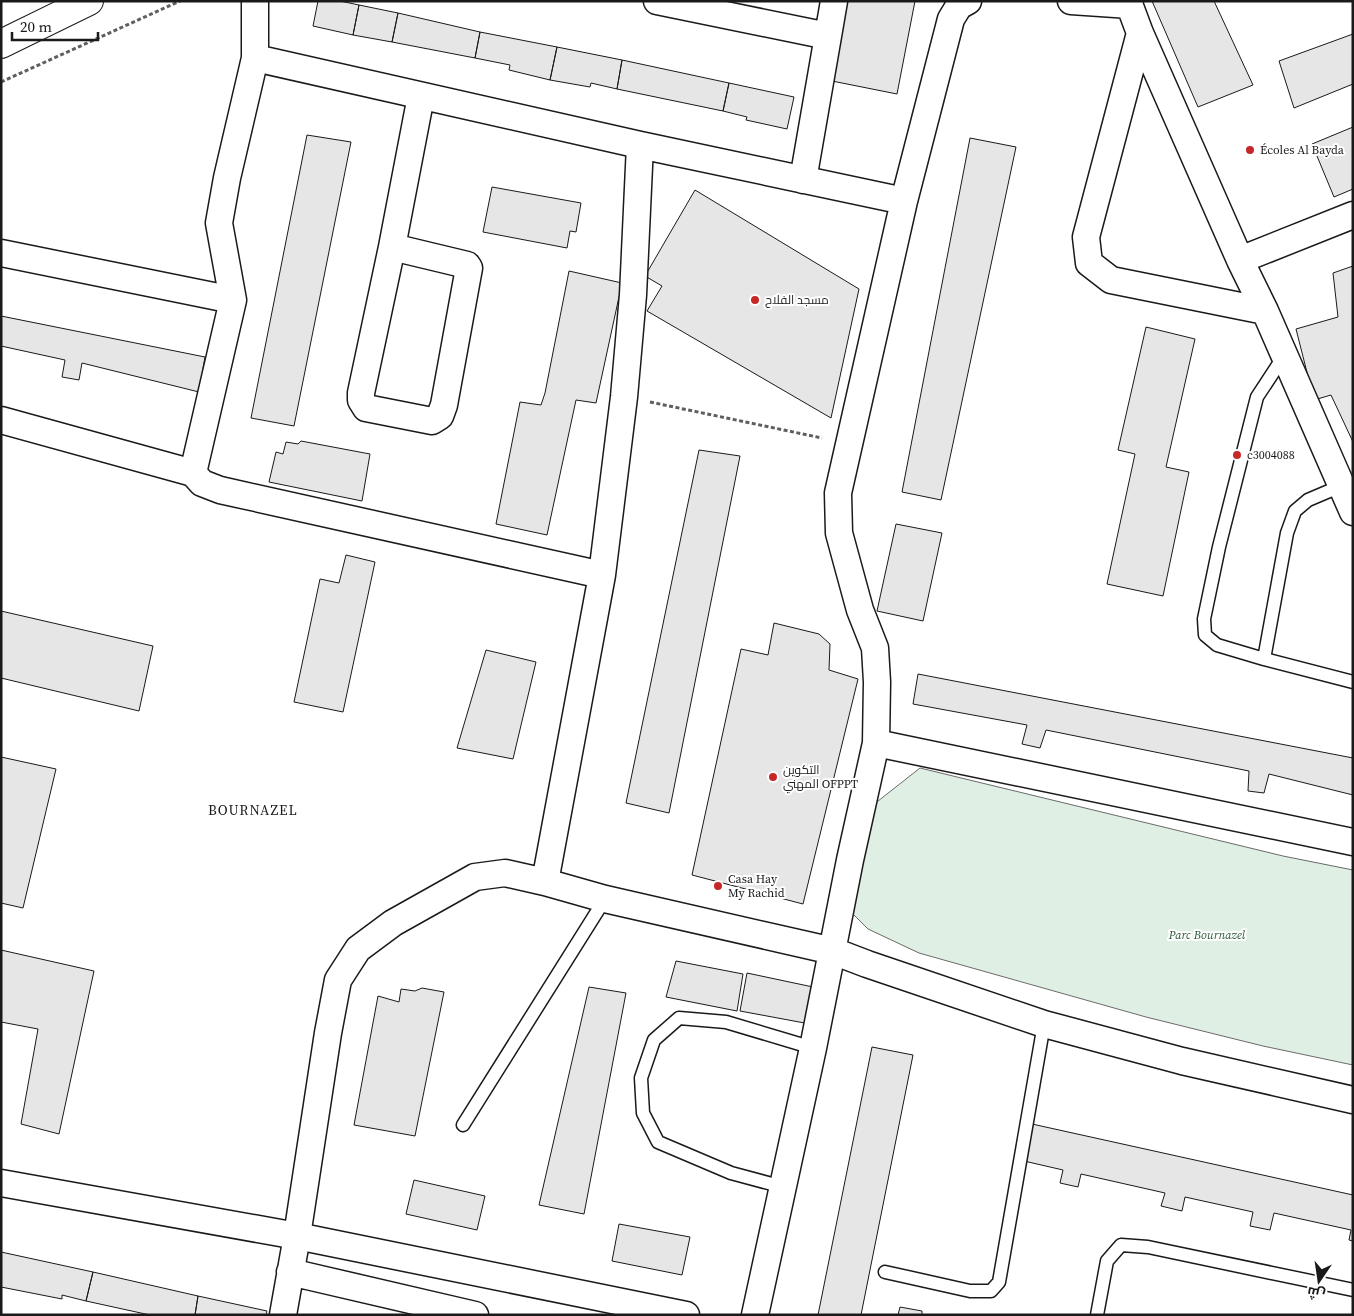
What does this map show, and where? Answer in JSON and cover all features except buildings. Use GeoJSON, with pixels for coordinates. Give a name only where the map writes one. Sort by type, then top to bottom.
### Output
{"type":"FeatureCollection","features":[{"type":"Feature","properties":{"kind":"street"},"geometry":{"type":"LineString","coordinates":[[1,44],[89,1]]}},
{"type":"Feature","properties":{"kind":"street"},"geometry":{"type":"LineString","coordinates":[[192,472],[233,300],[219,223],[227,178],[255,58],[254,1]]}},
{"type":"Feature","properties":{"kind":"street"},"geometry":{"type":"LineString","coordinates":[[657,1],[828,36]]}},
{"type":"Feature","properties":{"kind":"street"},"geometry":{"type":"LineString","coordinates":[[803,180],[834,1]]}},
{"type":"Feature","properties":{"kind":"street"},"geometry":{"type":"LineString","coordinates":[[755,1315],[876,743],[877,682],[875,648],[860,610],[839,533],[838,493],[904,202],[951,19],[959,6],[968,1]]}},
{"type":"Feature","properties":{"kind":"street"},"geometry":{"type":"LineString","coordinates":[[1071,1],[1129,3],[1140,33],[1353,512]]}},
{"type":"Feature","properties":{"kind":"street"},"geometry":{"type":"LineString","coordinates":[[1140,33],[1086,237],[1089,263],[1111,280],[1265,311]]}},
{"type":"Feature","properties":{"kind":"street"},"geometry":{"type":"LineString","coordinates":[[255,58],[640,145],[904,202]]}},
{"type":"Feature","properties":{"kind":"street"},"geometry":{"type":"LineString","coordinates":[[392,247],[467,265],[469,268],[444,405],[440,416],[432,421],[366,408],[361,392],[392,247],[421,96]]}},
{"type":"Feature","properties":{"kind":"street"},"geometry":{"type":"LineString","coordinates":[[545,882],[602,575],[624,397],[633,295],[640,145]]}},
{"type":"Feature","properties":{"kind":"street"},"geometry":{"type":"LineString","coordinates":[[1240,260],[1353,216]]}},
{"type":"Feature","properties":{"kind":"street"},"geometry":{"type":"LineString","coordinates":[[1,253],[233,300]]}},
{"type":"Feature","properties":{"kind":"street"},"geometry":{"type":"LineString","coordinates":[[1,420],[192,472],[202,484],[220,490],[602,575]]}},
{"type":"Feature","properties":{"kind":"street"},"geometry":{"type":"LineString","coordinates":[[876,743],[1353,842]]}},
{"type":"Feature","properties":{"kind":"street"},"geometry":{"type":"LineString","coordinates":[[283,1315],[338,980],[358,949],[393,923],[475,877],[505,873],[605,899],[833,951],[1044,1024],[1182,1062],[1353,1100]]}},
{"type":"Feature","properties":{"kind":"street"},"geometry":{"type":"LineString","coordinates":[[1,1183],[297,1236],[686,1315]]}},
{"type":"Feature","properties":{"kind":"street"},"geometry":{"type":"LineString","coordinates":[[290,1272],[476,1315]]}},
{"type":"Feature","properties":{"kind":"lane"},"geometry":{"type":"LineString","coordinates":[[1285,356],[1257,397],[1219,547],[1204,619],[1205,635],[1217,645],[1353,682]]}},
{"type":"Feature","properties":{"kind":"lane"},"geometry":{"type":"LineString","coordinates":[[1264,659],[1287,533],[1295,511],[1308,500],[1341,486]]}},
{"type":"Feature","properties":{"kind":"lane"},"geometry":{"type":"LineString","coordinates":[[463,1124],[605,899]]}},
{"type":"Feature","properties":{"kind":"lane"},"geometry":{"type":"LineString","coordinates":[[783,1186],[731,1173],[658,1142],[643,1113],[641,1078],[654,1040],[679,1018],[726,1022],[813,1048]]}},
{"type":"Feature","properties":{"kind":"lane"},"geometry":{"type":"LineString","coordinates":[[885,1272],[970,1290],[991,1291],[999,1282],[1044,1024]]}},
{"type":"Feature","properties":{"kind":"lane"},"geometry":{"type":"LineString","coordinates":[[1097,1315],[1107,1261],[1121,1245],[1148,1247],[1353,1290]]}},
{"type":"Feature","properties":{"kind":"path"},"geometry":{"type":"LineString","coordinates":[[1,82],[180,1]]}},
{"type":"Feature","properties":{"kind":"path"},"geometry":{"type":"LineString","coordinates":[[624,397],[850,444]]}},
{"type":"Feature","properties":{"kind":"green space","name":"Parc Bournazel"},"geometry":{"type":"Polygon","coordinates":[[[920,768],[1283,856],[1353,870],[1353,1065],[1263,1046],[1146,1017],[919,953],[868,929],[847,908],[873,805],[920,768]]]}},
{"type":"Feature","properties":{"kind":"place","name":"Écoles Al Bayda"},"geometry":{"type":"Point","coordinates":[1250,150]}},
{"type":"Feature","properties":{"kind":"place","name":"مسجد الفلاح"},"geometry":{"type":"Point","coordinates":[755,300]}},
{"type":"Feature","properties":{"kind":"place","name":"c3004088"},"geometry":{"type":"Point","coordinates":[1237,455]}},
{"type":"Feature","properties":{"kind":"place","name":"التكوين المهني OFPPT"},"geometry":{"type":"Point","coordinates":[773,777]}},
{"type":"Feature","properties":{"kind":"place","name":"Casa Hay My Rachid"},"geometry":{"type":"Point","coordinates":[718,886]}},
{"type":"Feature","properties":{"kind":"district","name":"BOURNAZEL"},"geometry":{"type":"Point","coordinates":[253,810]}}]}
